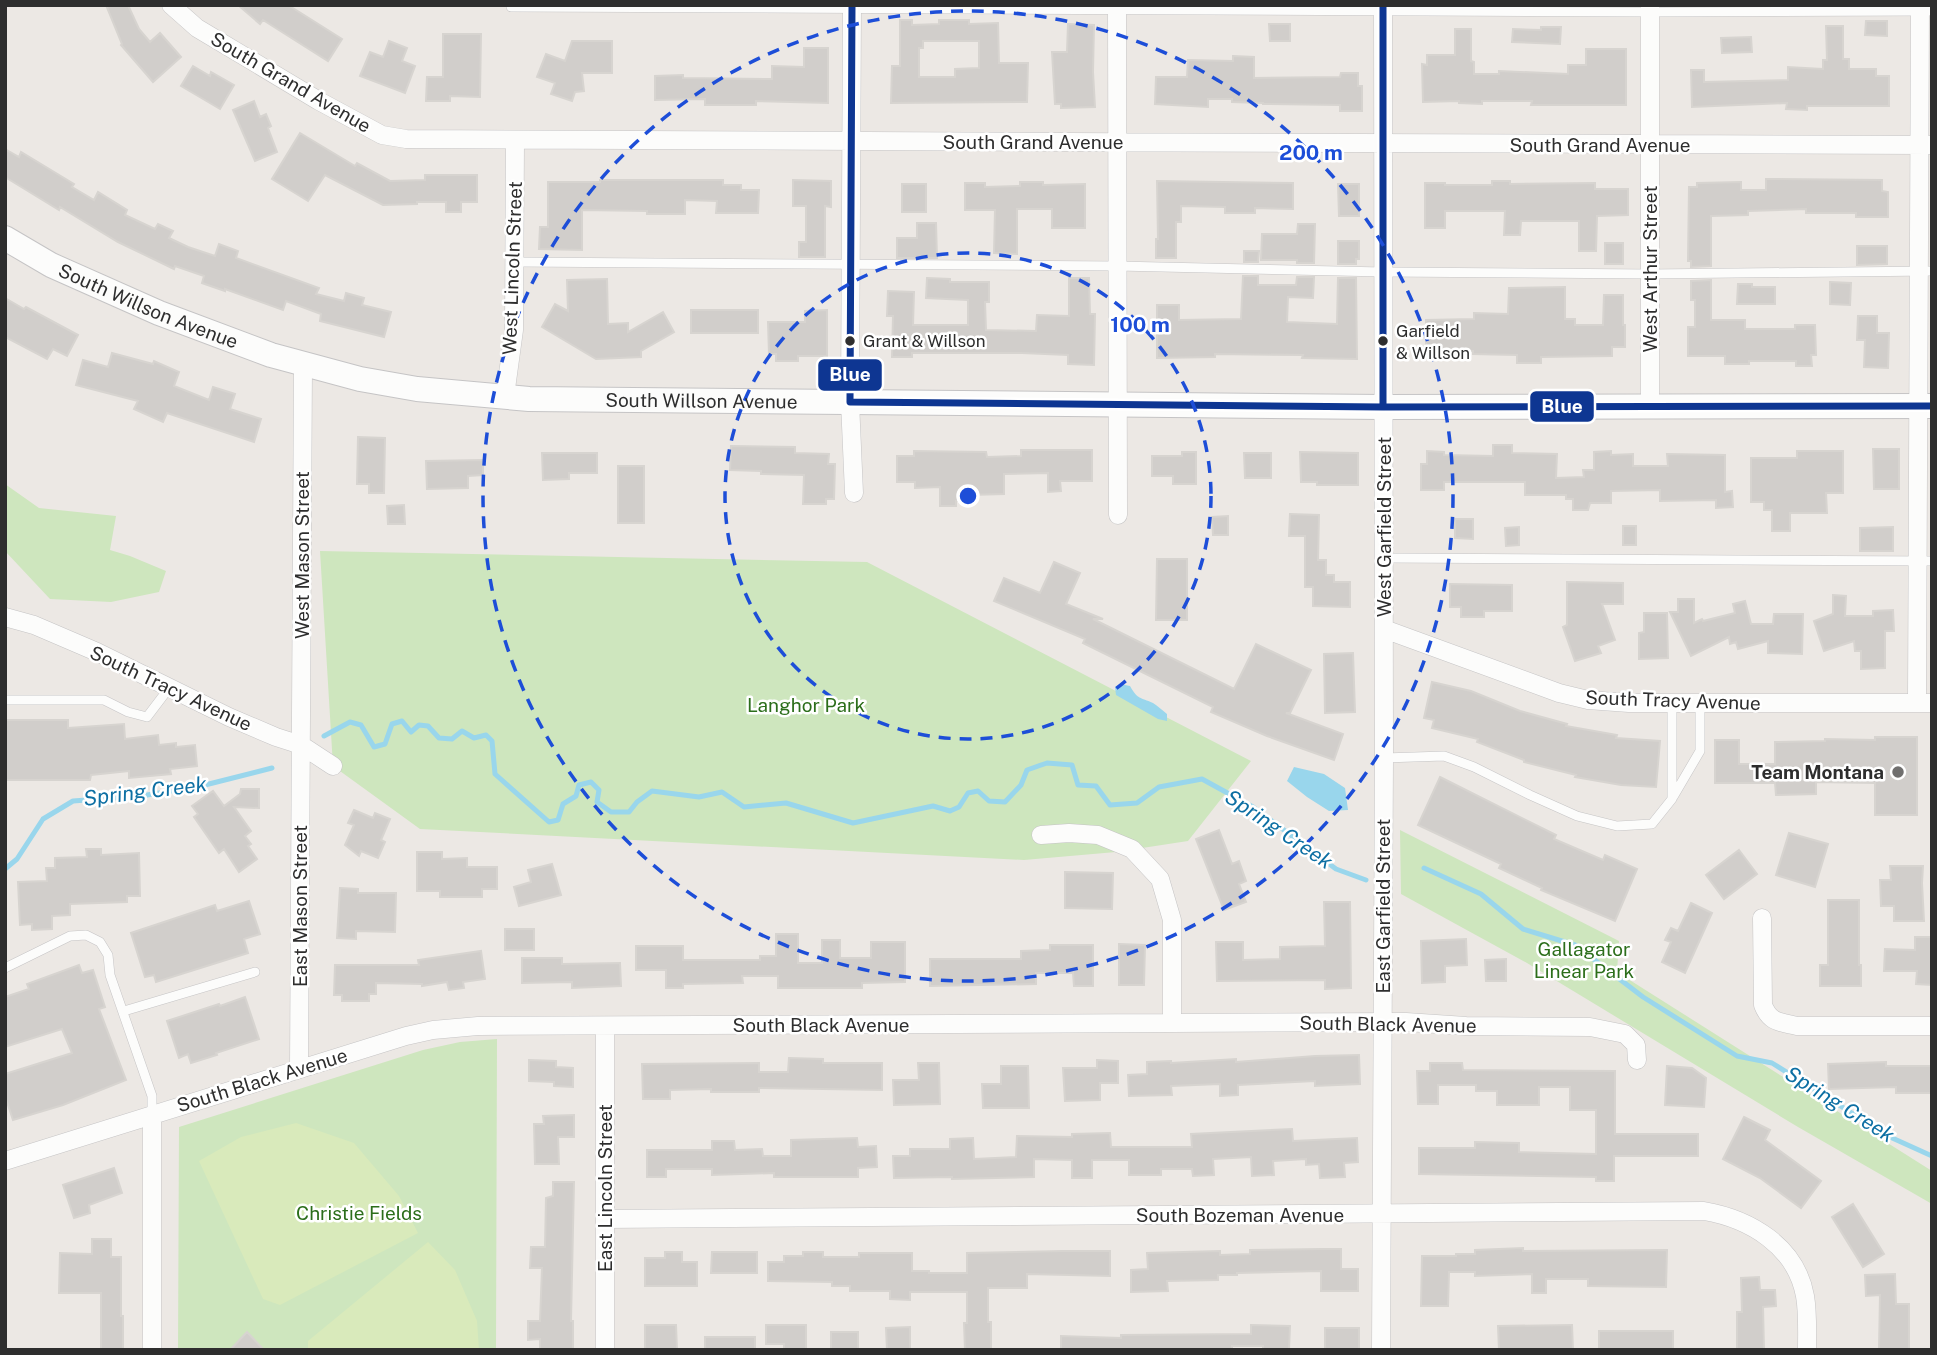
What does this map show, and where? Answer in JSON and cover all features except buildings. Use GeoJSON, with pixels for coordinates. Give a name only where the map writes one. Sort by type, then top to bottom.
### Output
{"type":"FeatureCollection","features":[{"type":"Feature","properties":{"kind":"main road","name":"South Willson Avenue"},"geometry":{"type":"LineString","coordinates":[[5,238],[51,265],[159,313],[303,365],[417,389],[529,399],[1117,406],[1925,406]]}},
{"type":"Feature","properties":{"kind":"street","name":"South Grand Avenue"},"geometry":{"type":"LineString","coordinates":[[171,5],[197,28],[318,101],[382,135],[407,139],[1926,145]]}},
{"type":"Feature","properties":{"kind":"street"},"geometry":{"type":"LineString","coordinates":[[852,6],[850,402],[854,493]]}},
{"type":"Feature","properties":{"kind":"street"},"geometry":{"type":"LineString","coordinates":[[1117,7],[1118,515]]}},
{"type":"Feature","properties":{"kind":"street","name":"West Garfield Street"},"geometry":{"type":"LineString","coordinates":[[1383,8],[1384,629]]}},
{"type":"Feature","properties":{"kind":"street","name":"West Arthur Street"},"geometry":{"type":"LineString","coordinates":[[1650,8],[1650,406]]}},
{"type":"Feature","properties":{"kind":"street"},"geometry":{"type":"LineString","coordinates":[[1924,9],[1924,702]]}},
{"type":"Feature","properties":{"kind":"street","name":"West Lincoln Street"},"geometry":{"type":"LineString","coordinates":[[505,396],[514,330],[515,140]]}},
{"type":"Feature","properties":{"kind":"street","name":"West Mason Street"},"geometry":{"type":"LineString","coordinates":[[301,745],[303,365]]}},
{"type":"Feature","properties":{"kind":"street","name":"South Tracy Avenue"},"geometry":{"type":"LineString","coordinates":[[7,623],[34,625],[47,630],[265,732],[301,745],[333,766]]}},
{"type":"Feature","properties":{"kind":"street","name":"South Tracy Avenue"},"geometry":{"type":"LineString","coordinates":[[1384,629],[1559,693],[1588,700],[1700,704],[1924,702]]}},
{"type":"Feature","properties":{"kind":"street","name":"East Garfield Street"},"geometry":{"type":"LineString","coordinates":[[1381,1350],[1384,629]]}},
{"type":"Feature","properties":{"kind":"street","name":"East Mason Street"},"geometry":{"type":"LineString","coordinates":[[299,1068],[301,745]]}},
{"type":"Feature","properties":{"kind":"street"},"geometry":{"type":"LineString","coordinates":[[1041,835],[1098,835],[1132,849],[1160,879],[1172,920],[1172,1023]]}},
{"type":"Feature","properties":{"kind":"street"},"geometry":{"type":"LineString","coordinates":[[1762,918],[1763,1005],[1767,1015],[1776,1022],[1797,1026],[1932,1026]]}},
{"type":"Feature","properties":{"kind":"street","name":"South Black Avenue"},"geometry":{"type":"LineString","coordinates":[[5,1160],[407,1036],[433,1030],[478,1026],[1383,1022],[1590,1027],[1625,1034],[1636,1045],[1637,1060]]}},
{"type":"Feature","properties":{"kind":"street","name":"East Lincoln Street"},"geometry":{"type":"LineString","coordinates":[[605,1026],[605,1350]]}},
{"type":"Feature","properties":{"kind":"street"},"geometry":{"type":"LineString","coordinates":[[152,1115],[152,1350]]}},
{"type":"Feature","properties":{"kind":"street","name":"South Bozeman Avenue"},"geometry":{"type":"LineString","coordinates":[[605,1219],[1704,1211],[1739,1220],[1766,1235],[1790,1259],[1805,1295],[1807,1350]]}},
{"type":"Feature","properties":{"kind":"lane"},"geometry":{"type":"LineString","coordinates":[[511,7],[1924,9]]}},
{"type":"Feature","properties":{"kind":"lane"},"geometry":{"type":"LineString","coordinates":[[516,262],[1117,266],[1650,274],[1926,271]]}},
{"type":"Feature","properties":{"kind":"lane"},"geometry":{"type":"LineString","coordinates":[[1384,558],[1925,561]]}},
{"type":"Feature","properties":{"kind":"lane"},"geometry":{"type":"LineString","coordinates":[[5,700],[104,700],[128,712],[147,717],[169,688]]}},
{"type":"Feature","properties":{"kind":"lane"},"geometry":{"type":"LineString","coordinates":[[1672,703],[1672,799]]}},
{"type":"Feature","properties":{"kind":"lane"},"geometry":{"type":"LineString","coordinates":[[1384,758],[1444,756],[1474,767],[1577,816],[1617,825],[1652,824],[1672,799],[1700,751],[1700,704]]}},
{"type":"Feature","properties":{"kind":"lane"},"geometry":{"type":"LineString","coordinates":[[5,968],[70,936],[86,935],[100,942],[108,954],[110,975],[152,1096],[152,1115]]}},
{"type":"Feature","properties":{"kind":"lane"},"geometry":{"type":"LineString","coordinates":[[124,1011],[255,972]]}},
{"type":"Feature","properties":{"kind":"green space"},"geometry":{"type":"Polygon","coordinates":[[[5,484],[39,508],[116,516],[110,550],[166,571],[159,592],[111,602],[50,599],[5,551],[5,484]]]}},
{"type":"Feature","properties":{"kind":"green space","name":"Langhor Park"},"geometry":{"type":"Polygon","coordinates":[[[320,551],[867,562],[1251,761],[1188,841],[1116,852],[1024,860],[420,829],[333,766],[320,551]]]}},
{"type":"Feature","properties":{"kind":"green space","name":"Gallagator Linear Park"},"geometry":{"type":"Polygon","coordinates":[[[1400,830],[1619,941],[1617,972],[1932,1171],[1932,1204],[1798,1127],[1527,963],[1401,894],[1400,830]]]}},
{"type":"Feature","properties":{"kind":"green space","name":"Christie Fields"},"geometry":{"type":"Polygon","coordinates":[[[497,1039],[496,1350],[178,1350],[179,1127],[423,1050],[460,1042],[497,1039]]]}},
{"type":"Feature","properties":{"kind":"green space"},"geometry":{"type":"Polygon","coordinates":[[[296,1123],[354,1143],[399,1196],[418,1233],[280,1305],[263,1299],[199,1161],[241,1137],[296,1123]]]}},
{"type":"Feature","properties":{"kind":"green space"},"geometry":{"type":"Polygon","coordinates":[[[428,1242],[455,1270],[477,1321],[479,1350],[308,1350],[308,1341],[428,1242]]]}},
{"type":"Feature","properties":{"kind":"water"},"geometry":{"type":"Polygon","coordinates":[[[1120,684],[1130,686],[1137,696],[1153,703],[1167,714],[1167,721],[1158,719],[1116,695],[1115,687],[1120,684]]]}},
{"type":"Feature","properties":{"kind":"water"},"geometry":{"type":"Polygon","coordinates":[[[1294,767],[1324,774],[1345,788],[1348,810],[1329,811],[1307,797],[1287,781],[1294,767]]]}},
{"type":"Feature","properties":{"kind":"waterway","name":"Spring Creek"},"geometry":{"type":"LineString","coordinates":[[324,736],[350,722],[361,725],[374,747],[385,744],[392,724],[402,721],[411,732],[419,725],[428,726],[439,738],[452,739],[462,731],[474,738],[486,735],[492,741],[495,774],[549,822],[558,820],[563,804],[576,796],[579,785],[591,782],[599,790],[597,802],[611,812],[629,812],[652,791],[699,797],[722,792],[744,807],[786,803],[853,823],[933,806],[950,811],[959,807],[968,793],[978,791],[989,801],[1005,802],[1021,785],[1027,770],[1047,763],[1072,765],[1078,785],[1096,786],[1110,805],[1137,803],[1159,787],[1202,779],[1253,807],[1336,869],[1366,880]]}},
{"type":"Feature","properties":{"kind":"waterway","name":"Spring Creek"},"geometry":{"type":"LineString","coordinates":[[5,869],[17,859],[43,819],[73,801],[141,796],[201,786],[272,768]]}},
{"type":"Feature","properties":{"kind":"waterway","name":"Spring Creek"},"geometry":{"type":"LineString","coordinates":[[1424,868],[1481,894],[1523,929],[1575,945],[1643,997],[1737,1056],[1772,1063],[1890,1137],[1932,1156]]}},
{"type":"Feature","properties":{"kind":"transit line","name":"Blue"},"geometry":{"type":"LineString","coordinates":[[852,5],[850,402],[1383,407],[1932,406]]}},
{"type":"Feature","properties":{"kind":"transit line","name":"Blue"},"geometry":{"type":"LineString","coordinates":[[1383,5],[1383,407]]}},
{"type":"Feature","properties":{"kind":"place","name":"Grant & Willson"},"geometry":{"type":"Point","coordinates":[850,341]}},
{"type":"Feature","properties":{"kind":"place","name":"Garfield & Willson"},"geometry":{"type":"Point","coordinates":[1383,341]}},
{"type":"Feature","properties":{"kind":"place","name":"Team Montana"},"geometry":{"type":"Point","coordinates":[1898,772]}}]}
